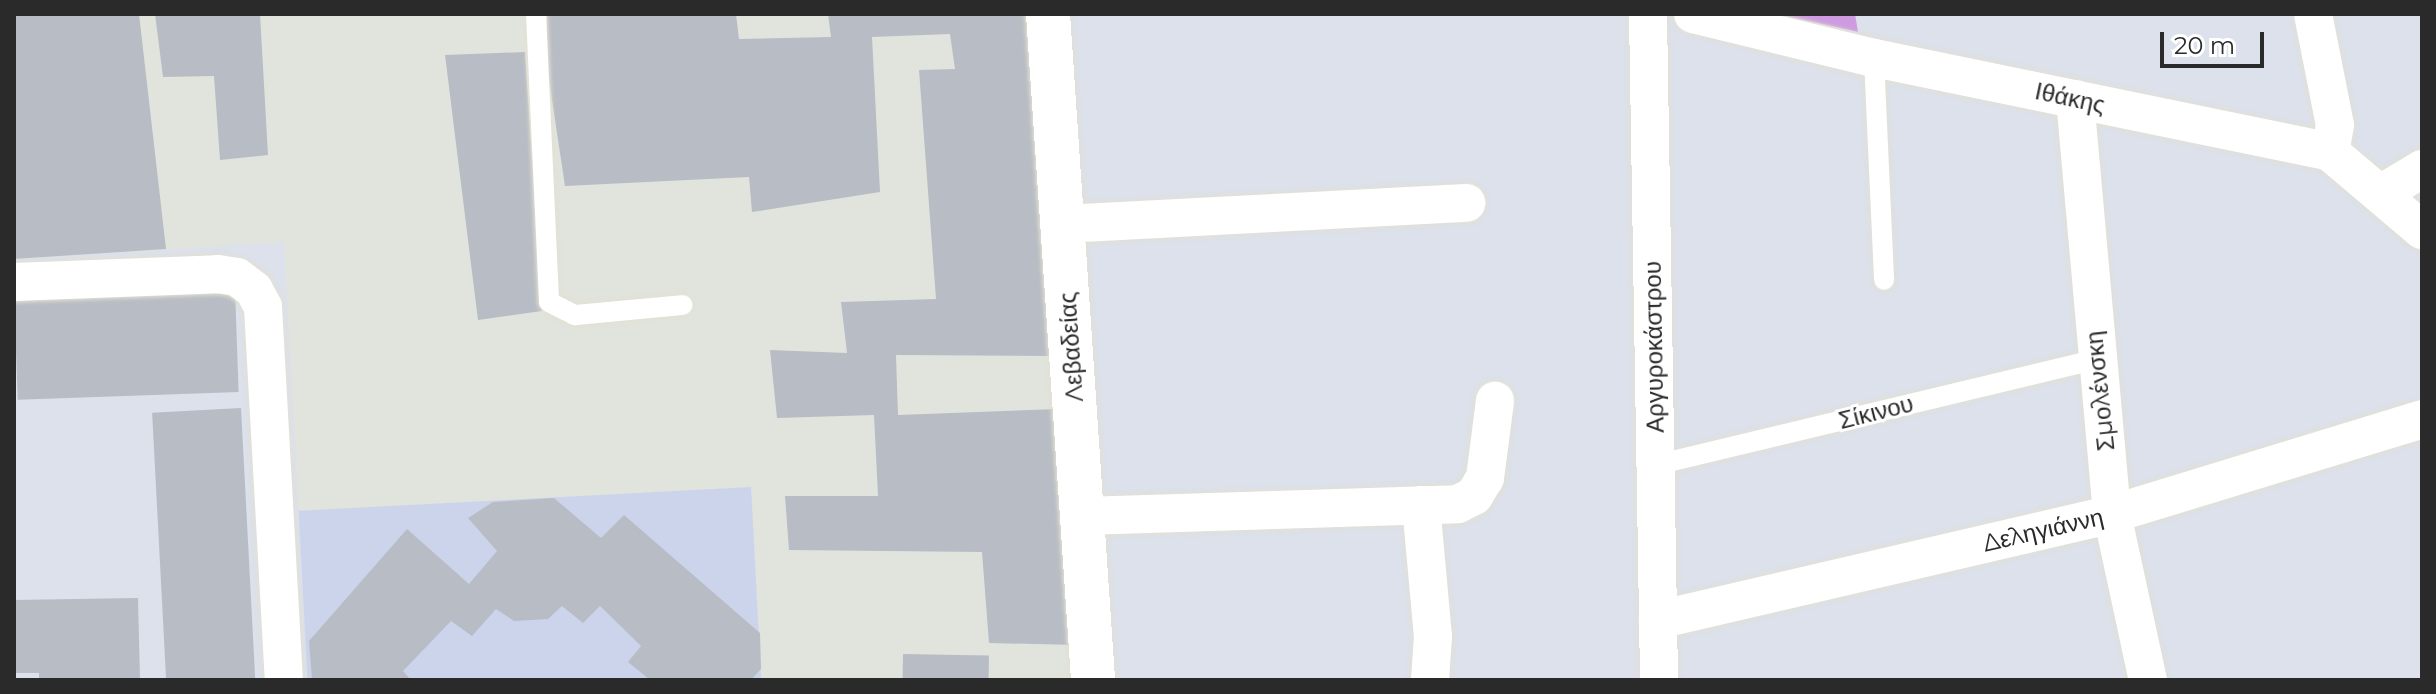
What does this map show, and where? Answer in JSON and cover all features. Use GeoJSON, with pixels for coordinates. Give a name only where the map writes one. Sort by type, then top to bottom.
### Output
{"type":"FeatureCollection","features":[{"type":"Feature","properties":{"kind":"street","name":"Λεβαδείας"},"geometry":{"type":"LineString","coordinates":[[1048,14],[1093,680]]}},
{"type":"Feature","properties":{"kind":"street","name":"Αργυροκάστρου"},"geometry":{"type":"LineString","coordinates":[[1648,14],[1659,680]]}},
{"type":"Feature","properties":{"kind":"street","name":"Ιθάκης"},"geometry":{"type":"LineString","coordinates":[[1693,14],[1874,58],[2330,152],[2422,230]]}},
{"type":"Feature","properties":{"kind":"street"},"geometry":{"type":"LineString","coordinates":[[2313,14],[2335,125],[2330,152]]}},
{"type":"Feature","properties":{"kind":"street","name":"Σμολένσκη"},"geometry":{"type":"LineString","coordinates":[[2075,99],[2112,514],[2148,680]]}},
{"type":"Feature","properties":{"kind":"street"},"geometry":{"type":"LineString","coordinates":[[2382,193],[2422,169]]}},
{"type":"Feature","properties":{"kind":"street"},"geometry":{"type":"LineString","coordinates":[[1063,224],[1466,203]]}},
{"type":"Feature","properties":{"kind":"street"},"geometry":{"type":"LineString","coordinates":[[14,282],[218,274],[237,277],[254,290],[263,307],[284,680]]}},
{"type":"Feature","properties":{"kind":"street"},"geometry":{"type":"LineString","coordinates":[[1083,516],[1458,504],[1479,490],[1495,401]]}},
{"type":"Feature","properties":{"kind":"street","name":"Δεληγιάννη"},"geometry":{"type":"LineString","coordinates":[[1658,620],[2112,514],[2422,419]]}},
{"type":"Feature","properties":{"kind":"street"},"geometry":{"type":"LineString","coordinates":[[1421,505],[1433,636],[1430,680]]}},
{"type":"Feature","properties":{"kind":"lane"},"geometry":{"type":"LineString","coordinates":[[536,14],[549,302],[575,315],[683,305]]}},
{"type":"Feature","properties":{"kind":"lane"},"geometry":{"type":"LineString","coordinates":[[1874,58],[1884,280]]}},
{"type":"Feature","properties":{"kind":"lane","name":"Σίκινου"},"geometry":{"type":"LineString","coordinates":[[1656,465],[2096,359]]}},
{"type":"Feature","properties":{"kind":"shaded area"},"geometry":{"type":"Polygon","coordinates":[[[14,14],[1029,14],[1079,680],[762,680],[751,487],[299,512],[284,242],[14,259],[14,14]]]}},
{"type":"Feature","properties":{"kind":"shaded area"},"geometry":{"type":"Polygon","coordinates":[[[1777,14],[1855,14],[1858,32],[1777,14]]]}},
{"type":"Feature","properties":{"kind":"shaded area"},"geometry":{"type":"Polygon","coordinates":[[[751,487],[761,680],[307,680],[299,511],[751,487]]]}},
{"type":"Feature","properties":{"kind":"building"},"geometry":{"type":"Polygon","coordinates":[[[14,14],[139,14],[166,249],[14,259],[14,14]]]}},
{"type":"Feature","properties":{"kind":"building"},"geometry":{"type":"Polygon","coordinates":[[[155,14],[260,14],[268,155],[220,160],[214,76],[163,77],[155,14]]]}},
{"type":"Feature","properties":{"kind":"building"},"geometry":{"type":"Polygon","coordinates":[[[547,14],[736,14],[739,39],[831,37],[828,14],[1029,14],[1054,356],[896,355],[898,415],[1058,409],[1076,645],[989,643],[982,552],[789,550],[785,496],[878,496],[874,415],[777,418],[770,350],[847,353],[841,302],[936,299],[919,70],[955,69],[950,34],[872,37],[880,192],[752,212],[749,177],[565,186],[547,67],[547,14]]]}},
{"type":"Feature","properties":{"kind":"building"},"geometry":{"type":"Polygon","coordinates":[[[525,52],[542,311],[478,320],[445,55],[525,52]]]}},
{"type":"Feature","properties":{"kind":"building"},"geometry":{"type":"Polygon","coordinates":[[[235,289],[239,392],[18,400],[14,297],[235,289]]]}},
{"type":"Feature","properties":{"kind":"building"},"geometry":{"type":"Polygon","coordinates":[[[241,408],[255,680],[166,680],[152,413],[241,408]]]}},
{"type":"Feature","properties":{"kind":"building"},"geometry":{"type":"Polygon","coordinates":[[[554,498],[601,538],[624,515],[760,633],[761,669],[751,680],[650,680],[628,662],[641,646],[600,606],[583,623],[562,606],[548,619],[514,621],[496,609],[472,636],[451,621],[403,671],[411,680],[312,680],[309,641],[407,529],[469,584],[497,551],[468,518],[493,502],[554,498]]]}},
{"type":"Feature","properties":{"kind":"building"},"geometry":{"type":"Polygon","coordinates":[[[138,598],[140,680],[39,680],[39,673],[14,673],[14,600],[138,598]]]}},
{"type":"Feature","properties":{"kind":"building"},"geometry":{"type":"Polygon","coordinates":[[[903,654],[989,656],[989,680],[903,680],[903,654]]]}}]}
